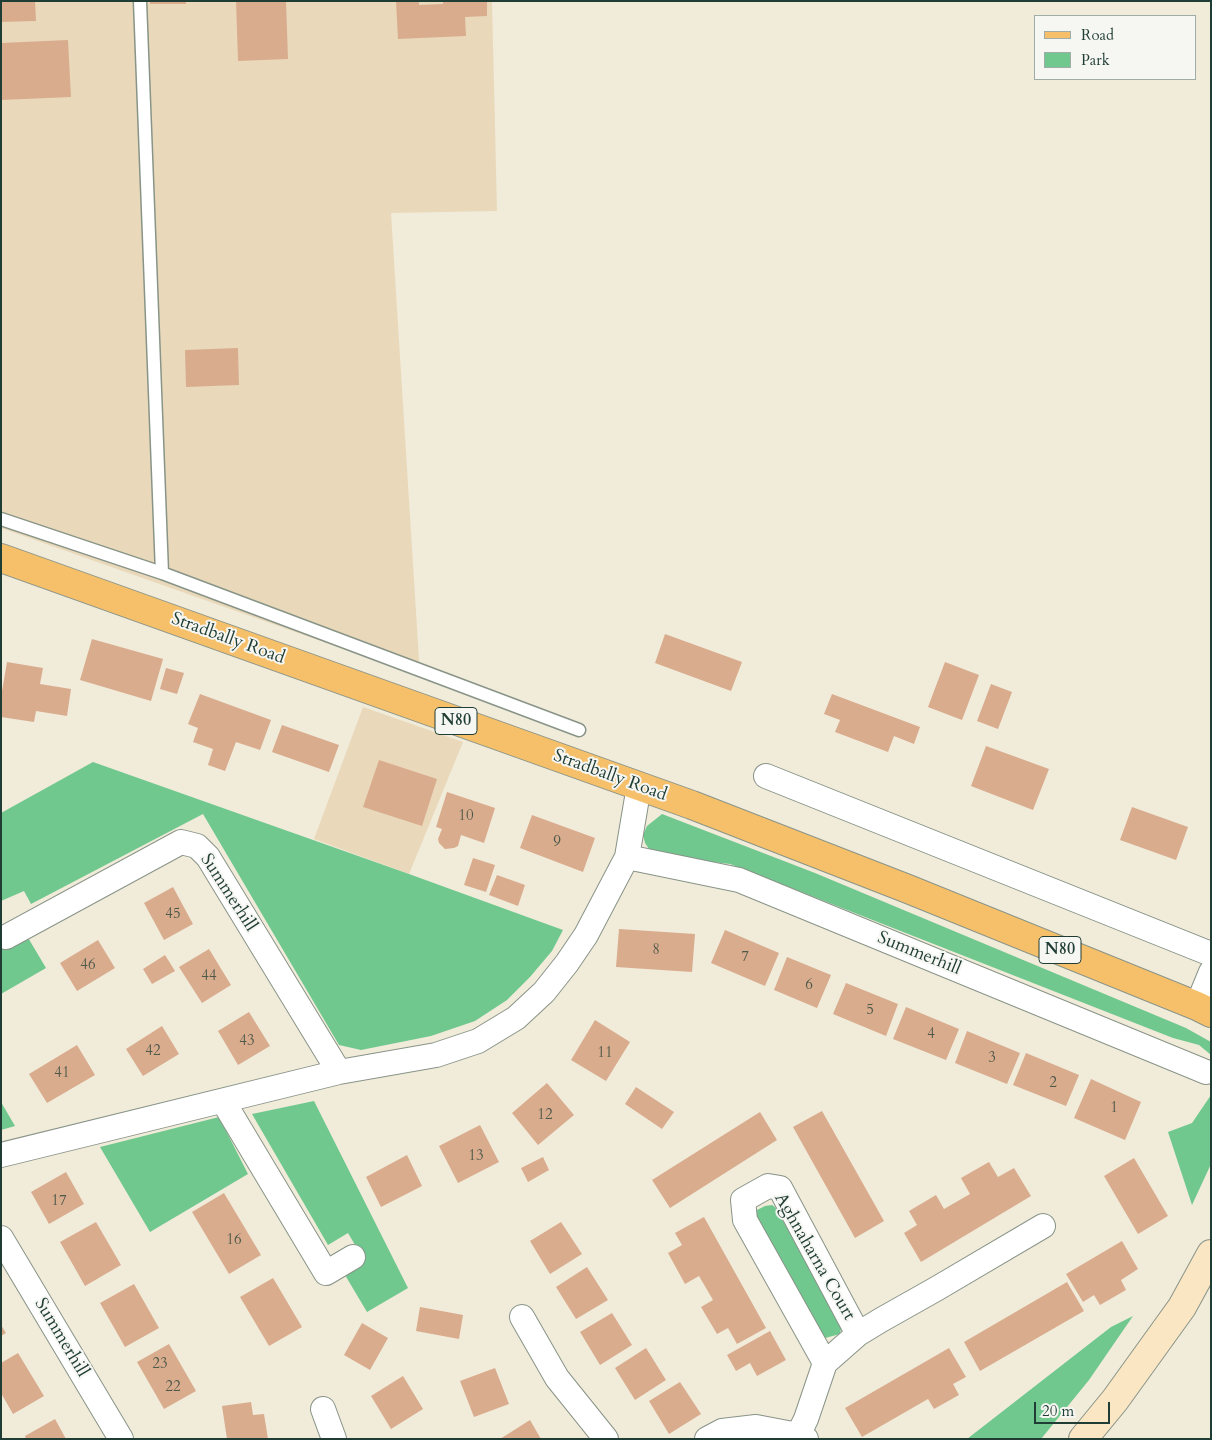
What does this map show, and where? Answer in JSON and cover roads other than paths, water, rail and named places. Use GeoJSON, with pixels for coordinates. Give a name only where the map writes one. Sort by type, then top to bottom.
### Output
{"type":"FeatureCollection","features":[{"type":"Feature","properties":{"kind":"main road","name":"Stradbally Road"},"geometry":{"type":"LineString","coordinates":[[1,558],[692,805],[908,889],[1204,1009]]}},
{"type":"Feature","properties":{"kind":"main road"},"geometry":{"type":"LineString","coordinates":[[1083,1439],[1115,1400],[1182,1307],[1211,1254]]}},
{"type":"Feature","properties":{"kind":"street"},"geometry":{"type":"LineString","coordinates":[[766,776],[1211,954]]}},
{"type":"Feature","properties":{"kind":"street"},"geometry":{"type":"LineString","coordinates":[[1,1155],[339,1072],[436,1055],[478,1041],[516,1018],[544,992],[567,963],[590,927],[626,857],[639,786]]}},
{"type":"Feature","properties":{"kind":"street","name":"Summerhill"},"geometry":{"type":"LineString","coordinates":[[6,937],[181,842],[197,846],[208,856],[339,1072]]}},
{"type":"Feature","properties":{"kind":"street","name":"Summerhill"},"geometry":{"type":"LineString","coordinates":[[626,857],[739,880],[1206,1072]]}},
{"type":"Feature","properties":{"kind":"street"},"geometry":{"type":"LineString","coordinates":[[1204,1009],[1211,972]]}},
{"type":"Feature","properties":{"kind":"street"},"geometry":{"type":"LineString","coordinates":[[223,1101],[326,1273],[353,1257]]}},
{"type":"Feature","properties":{"kind":"street","name":"Aghnaharna Court"},"geometry":{"type":"LineString","coordinates":[[825,1363],[745,1220],[743,1200],[768,1186],[780,1188],[858,1334]]}},
{"type":"Feature","properties":{"kind":"street","name":"Aghnaharna Court"},"geometry":{"type":"LineString","coordinates":[[802,1437],[806,1419],[825,1363],[858,1334],[1043,1226]]}},
{"type":"Feature","properties":{"kind":"street","name":"Summerhill"},"geometry":{"type":"LineString","coordinates":[[1,1238],[121,1439]]}},
{"type":"Feature","properties":{"kind":"street"},"geometry":{"type":"LineString","coordinates":[[522,1317],[556,1378],[606,1439]]}},
{"type":"Feature","properties":{"kind":"street"},"geometry":{"type":"LineString","coordinates":[[323,1409],[334,1439]]}},
{"type":"Feature","properties":{"kind":"street"},"geometry":{"type":"LineString","coordinates":[[707,1439],[722,1431],[756,1427],[802,1437]]}},
{"type":"Feature","properties":{"kind":"lane"},"geometry":{"type":"LineString","coordinates":[[140,1],[162,574]]}},
{"type":"Feature","properties":{"kind":"lane"},"geometry":{"type":"LineString","coordinates":[[1,519],[162,574],[579,730]]}}]}
